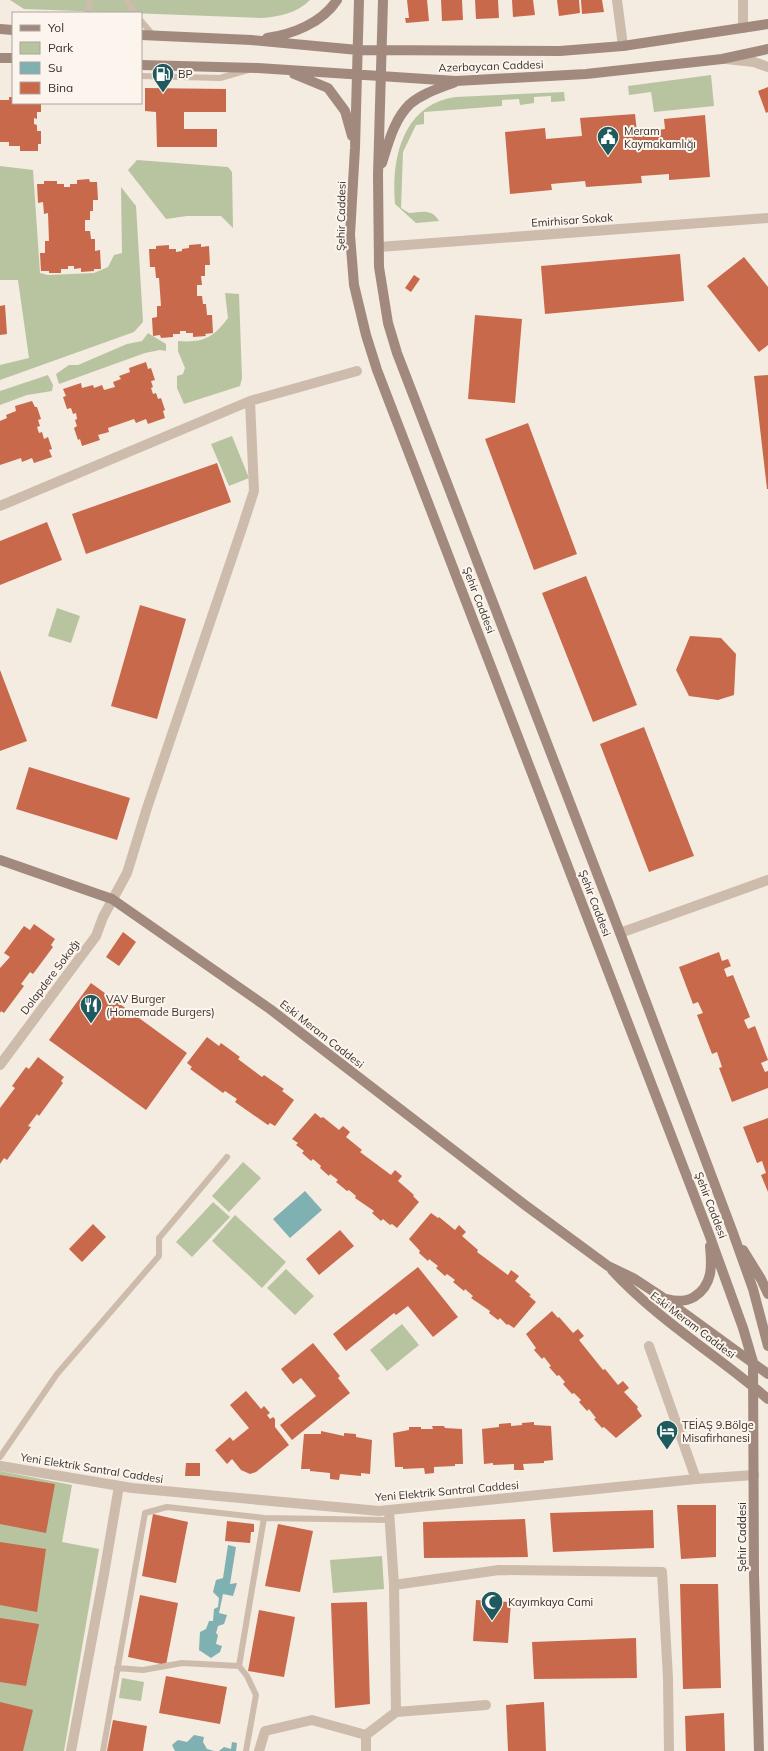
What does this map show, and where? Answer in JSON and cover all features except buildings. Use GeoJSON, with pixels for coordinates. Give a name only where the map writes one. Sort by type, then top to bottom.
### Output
{"type":"FeatureCollection","features":[{"type":"Feature","properties":{"kind":"main road"},"geometry":{"type":"LineString","coordinates":[[251,40],[272,37],[308,25],[322,17],[337,0]]}},
{"type":"Feature","properties":{"kind":"main road","name":"Şehir Caddesi"},"geometry":{"type":"LineString","coordinates":[[359,0],[355,148],[350,235],[354,285],[370,349],[709,1234],[743,1328],[753,1362],[754,1575],[759,1751]]}},
{"type":"Feature","properties":{"kind":"main road","name":"Şehir Caddesi"},"geometry":{"type":"LineString","coordinates":[[383,0],[378,175],[378,247],[382,294],[388,323],[397,354],[620,933],[733,1233],[756,1301],[768,1346]]}},
{"type":"Feature","properties":{"kind":"main road","name":"Azerbaycan Caddesi"},"geometry":{"type":"LineString","coordinates":[[142,35],[251,40],[358,50],[560,51],[623,46],[768,24]]}},
{"type":"Feature","properties":{"kind":"main road"},"geometry":{"type":"LineString","coordinates":[[0,29],[12,30]]}},
{"type":"Feature","properties":{"kind":"main road","name":"Azerbaycan Caddesi"},"geometry":{"type":"LineString","coordinates":[[142,65],[258,68],[456,81],[586,74],[722,59],[768,49]]}},
{"type":"Feature","properties":{"kind":"main road"},"geometry":{"type":"LineString","coordinates":[[0,58],[12,58]]}},
{"type":"Feature","properties":{"kind":"main road"},"geometry":{"type":"LineString","coordinates":[[278,70],[300,75],[328,88],[345,111],[355,148]]}},
{"type":"Feature","properties":{"kind":"main road"},"geometry":{"type":"LineString","coordinates":[[378,175],[397,123],[410,105],[424,94],[456,81]]}},
{"type":"Feature","properties":{"kind":"main road","name":"Eski Meram Caddesi"},"geometry":{"type":"LineString","coordinates":[[0,860],[112,899],[270,1009],[525,1205],[608,1266],[642,1301],[754,1386],[768,1399]]}},
{"type":"Feature","properties":{"kind":"main road"},"geometry":{"type":"LineString","coordinates":[[733,1233],[761,1279],[768,1294]]}},
{"type":"Feature","properties":{"kind":"main road"},"geometry":{"type":"LineString","coordinates":[[662,1297],[681,1302],[700,1293],[708,1282],[711,1269],[709,1234]]}},
{"type":"Feature","properties":{"kind":"main road","name":"Eski Meram Caddesi"},"geometry":{"type":"LineString","coordinates":[[608,1266],[633,1278],[662,1297],[768,1374]]}},
{"type":"Feature","properties":{"kind":"street"},"geometry":{"type":"LineString","coordinates":[[617,0],[623,46]]}},
{"type":"Feature","properties":{"kind":"street"},"geometry":{"type":"LineString","coordinates":[[743,0],[743,28]]}},
{"type":"Feature","properties":{"kind":"street"},"geometry":{"type":"LineString","coordinates":[[722,59],[754,62],[768,67]]}},
{"type":"Feature","properties":{"kind":"street","name":"Emirhisar Sokak"},"geometry":{"type":"LineString","coordinates":[[378,247],[768,218]]}},
{"type":"Feature","properties":{"kind":"street"},"geometry":{"type":"LineString","coordinates":[[0,506],[250,401],[357,371]]}},
{"type":"Feature","properties":{"kind":"street","name":"Dolapdere Sokağı"},"geometry":{"type":"LineString","coordinates":[[0,1065],[96,936],[112,899],[128,873],[147,808],[240,536],[254,490],[250,401]]}},
{"type":"Feature","properties":{"kind":"street"},"geometry":{"type":"LineString","coordinates":[[620,933],[768,880]]}},
{"type":"Feature","properties":{"kind":"street"},"geometry":{"type":"LineString","coordinates":[[649,1346],[696,1479]]}},
{"type":"Feature","properties":{"kind":"street","name":"Yeni Elektrik Santral Caddesi"},"geometry":{"type":"LineString","coordinates":[[0,1466],[119,1486],[379,1511],[389,1515],[696,1479],[754,1475]]}},
{"type":"Feature","properties":{"kind":"street"},"geometry":{"type":"LineString","coordinates":[[71,1751],[119,1486]]}},
{"type":"Feature","properties":{"kind":"street"},"geometry":{"type":"LineString","coordinates":[[389,1515],[394,1586],[396,1712]]}},
{"type":"Feature","properties":{"kind":"street"},"geometry":{"type":"LineString","coordinates":[[394,1586],[499,1570],[662,1572],[668,1678],[669,1751]]}},
{"type":"Feature","properties":{"kind":"street"},"geometry":{"type":"LineString","coordinates":[[366,1735],[396,1712],[486,1705]]}},
{"type":"Feature","properties":{"kind":"street"},"geometry":{"type":"LineString","coordinates":[[259,1751],[265,1731],[312,1720],[366,1735]]}},
{"type":"Feature","properties":{"kind":"street"},"geometry":{"type":"LineString","coordinates":[[366,1735],[366,1751]]}},
{"type":"Feature","properties":{"kind":"lane"},"geometry":{"type":"LineString","coordinates":[[88,12],[90,0]]}},
{"type":"Feature","properties":{"kind":"lane"},"geometry":{"type":"LineString","coordinates":[[127,0],[134,12]]}},
{"type":"Feature","properties":{"kind":"lane"},"geometry":{"type":"LineString","coordinates":[[142,22],[154,36]]}},
{"type":"Feature","properties":{"kind":"lane"},"geometry":{"type":"LineString","coordinates":[[142,76],[220,78],[258,68]]}},
{"type":"Feature","properties":{"kind":"lane"},"geometry":{"type":"LineString","coordinates":[[0,1457],[57,1374],[159,1256],[158,1238],[227,1157]]}},
{"type":"Feature","properties":{"kind":"lane"},"geometry":{"type":"LineString","coordinates":[[103,1751],[145,1513],[167,1507],[264,1518],[389,1515]]}},
{"type":"Feature","properties":{"kind":"lane"},"geometry":{"type":"LineString","coordinates":[[246,1751],[256,1695],[247,1676],[239,1666],[264,1518]]}},
{"type":"Feature","properties":{"kind":"lane"},"geometry":{"type":"LineString","coordinates":[[117,1668],[143,1670],[182,1663],[239,1666]]}},
{"type":"Feature","properties":{"kind":"green space"},"geometry":{"type":"Polygon","coordinates":[[[10,0],[310,0],[287,14],[261,18],[142,13],[142,12],[24,9],[10,0]]]}},
{"type":"Feature","properties":{"kind":"green space"},"geometry":{"type":"Polygon","coordinates":[[[711,75],[714,106],[654,112],[651,92],[629,95],[628,86],[711,75]]]}},
{"type":"Feature","properties":{"kind":"green space"},"geometry":{"type":"Polygon","coordinates":[[[564,92],[565,101],[551,102],[551,96],[534,97],[534,103],[520,105],[519,99],[502,100],[502,106],[424,112],[424,124],[416,125],[403,152],[401,208],[409,213],[430,212],[439,221],[416,223],[395,204],[395,169],[399,152],[404,136],[412,122],[424,110],[438,102],[456,97],[564,92]]]}},
{"type":"Feature","properties":{"kind":"green space"},"geometry":{"type":"Polygon","coordinates":[[[137,160],[228,167],[232,172],[233,228],[221,216],[187,216],[166,219],[128,170],[137,160]]]}},
{"type":"Feature","properties":{"kind":"green space"},"geometry":{"type":"Polygon","coordinates":[[[0,166],[33,170],[40,273],[48,275],[94,273],[108,267],[114,255],[122,253],[121,187],[136,206],[143,322],[134,332],[0,380],[0,365],[29,358],[18,280],[0,280],[0,166]]]}},
{"type":"Feature","properties":{"kind":"green space"},"geometry":{"type":"Polygon","coordinates":[[[225,293],[239,294],[242,378],[240,386],[184,404],[177,388],[177,376],[183,374],[185,368],[178,351],[178,341],[194,341],[207,338],[223,325],[228,318],[225,293]]]}},
{"type":"Feature","properties":{"kind":"green space"},"geometry":{"type":"Polygon","coordinates":[[[148,333],[166,344],[166,351],[160,350],[145,353],[59,384],[56,374],[69,365],[78,365],[127,344],[142,341],[148,333]]]}},
{"type":"Feature","properties":{"kind":"green space"},"geometry":{"type":"Polygon","coordinates":[[[48,375],[53,385],[52,391],[27,395],[0,405],[0,391],[48,375]]]}},
{"type":"Feature","properties":{"kind":"green space"},"geometry":{"type":"Polygon","coordinates":[[[232,436],[249,478],[229,486],[211,444],[232,436]]]}},
{"type":"Feature","properties":{"kind":"green space"},"geometry":{"type":"Polygon","coordinates":[[[57,608],[80,616],[71,643],[48,636],[57,608]]]}},
{"type":"Feature","properties":{"kind":"green space"},"geometry":{"type":"Polygon","coordinates":[[[243,1162],[261,1178],[229,1212],[212,1196],[243,1162]]]}},
{"type":"Feature","properties":{"kind":"green space"},"geometry":{"type":"Polygon","coordinates":[[[213,1202],[230,1217],[192,1257],[176,1242],[213,1202]]]}},
{"type":"Feature","properties":{"kind":"green space"},"geometry":{"type":"Polygon","coordinates":[[[235,1215],[286,1262],[262,1288],[212,1241],[235,1215]]]}},
{"type":"Feature","properties":{"kind":"green space"},"geometry":{"type":"Polygon","coordinates":[[[286,1269],[314,1296],[295,1315],[267,1288],[286,1269]]]}},
{"type":"Feature","properties":{"kind":"green space"},"geometry":{"type":"Polygon","coordinates":[[[402,1324],[419,1345],[387,1371],[370,1350],[402,1324]]]}},
{"type":"Feature","properties":{"kind":"green space"},"geometry":{"type":"Polygon","coordinates":[[[0,1471],[72,1485],[62,1542],[99,1549],[64,1751],[0,1751],[0,1471]]]}},
{"type":"Feature","properties":{"kind":"green space"},"geometry":{"type":"Polygon","coordinates":[[[382,1556],[384,1589],[333,1593],[330,1560],[382,1556]]]}},
{"type":"Feature","properties":{"kind":"green space"},"geometry":{"type":"Polygon","coordinates":[[[122,1678],[144,1682],[141,1701],[119,1698],[122,1678]]]}},
{"type":"Feature","properties":{"kind":"water"},"geometry":{"type":"Polygon","coordinates":[[[305,1191],[322,1210],[290,1238],[273,1219],[305,1191]]]}},
{"type":"Feature","properties":{"kind":"water"},"geometry":{"type":"Polygon","coordinates":[[[228,1545],[236,1547],[230,1584],[237,1583],[233,1596],[223,1594],[219,1613],[227,1615],[224,1624],[218,1626],[216,1633],[218,1635],[216,1644],[222,1646],[220,1652],[211,1658],[199,1650],[200,1632],[206,1629],[209,1621],[213,1621],[214,1609],[218,1607],[219,1598],[213,1592],[216,1580],[223,1578],[228,1545]]]}},
{"type":"Feature","properties":{"kind":"water"},"geometry":{"type":"Polygon","coordinates":[[[194,1735],[204,1737],[203,1742],[207,1749],[214,1751],[175,1751],[172,1745],[178,1740],[187,1742],[194,1735]]]}},
{"type":"Feature","properties":{"kind":"water"},"geometry":{"type":"Polygon","coordinates":[[[232,1742],[237,1743],[236,1751],[219,1751],[224,1747],[231,1749],[232,1742]]]}},
{"type":"Feature","properties":{"kind":"place","name":"BP"},"geometry":{"type":"Point","coordinates":[163,94]}},
{"type":"Feature","properties":{"kind":"place","name":"Meram Kaymakamlığı"},"geometry":{"type":"Point","coordinates":[608,156]}},
{"type":"Feature","properties":{"kind":"place","name":"VAV Burger (Homemade Burgers)"},"geometry":{"type":"Point","coordinates":[91,1024]}},
{"type":"Feature","properties":{"kind":"place","name":"TEİAŞ 9.Bölge Misafirhanesi"},"geometry":{"type":"Point","coordinates":[667,1450]}},
{"type":"Feature","properties":{"kind":"place","name":"Kayımkaya Cami"},"geometry":{"type":"Point","coordinates":[492,1622]}}]}
